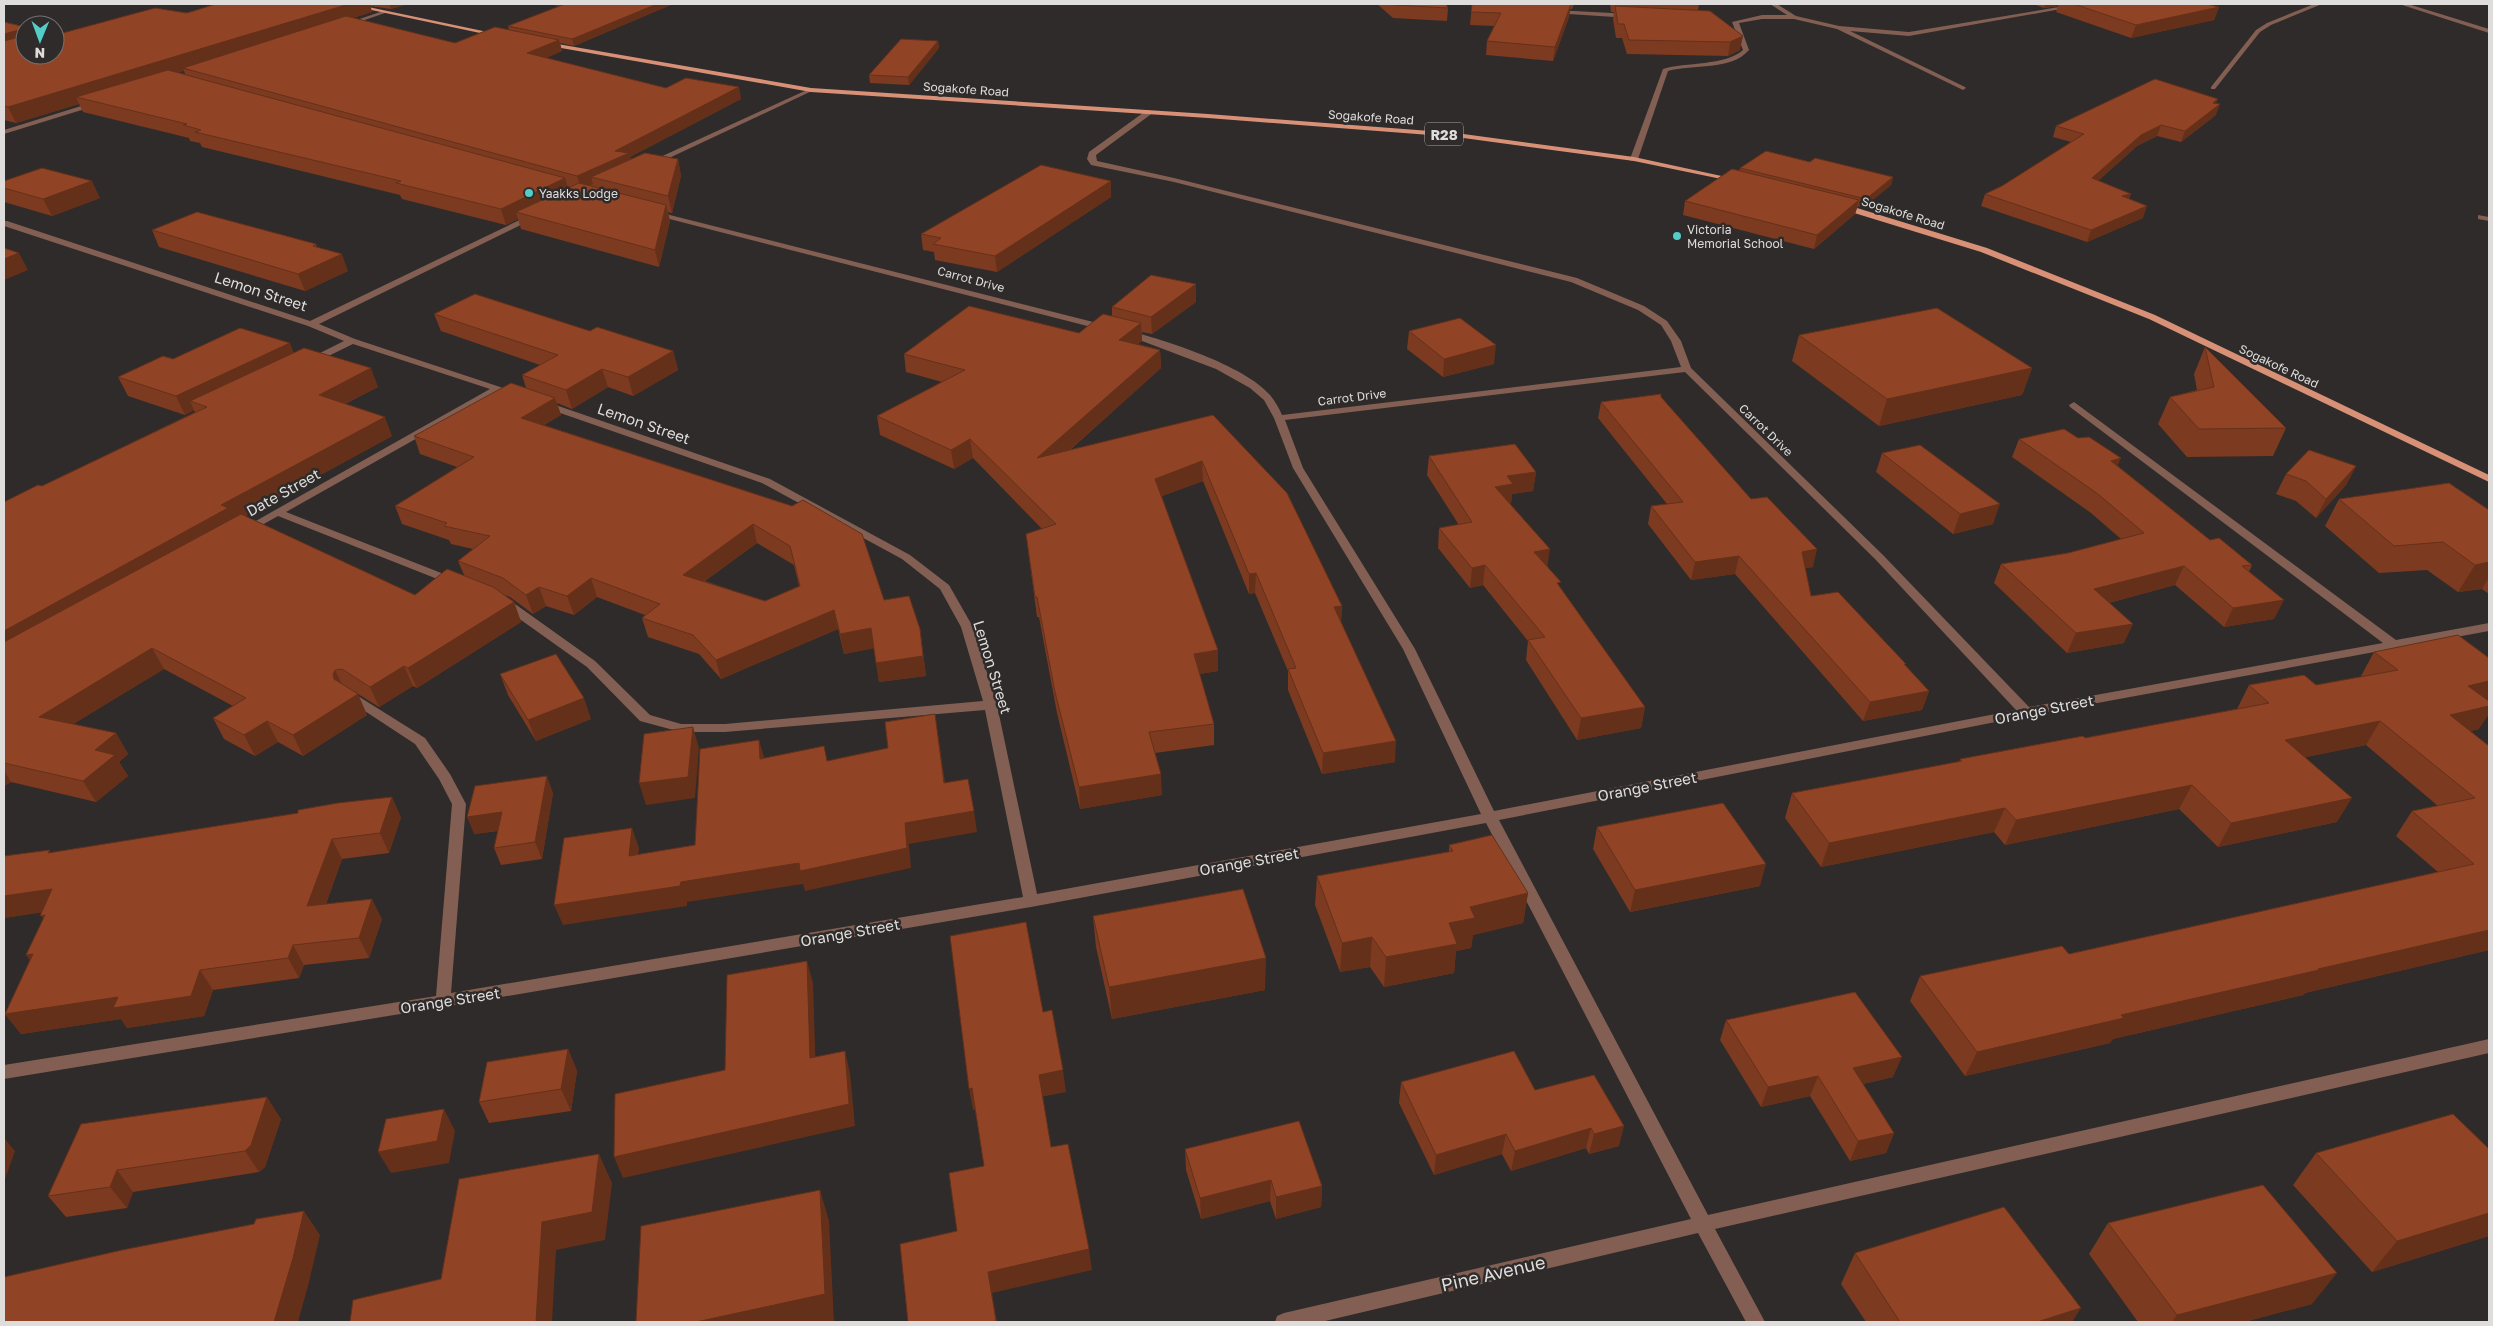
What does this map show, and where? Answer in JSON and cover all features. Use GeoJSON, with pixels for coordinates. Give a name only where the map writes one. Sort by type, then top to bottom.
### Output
{"type":"FeatureCollection","features":[{"type":"Feature","properties":{"kind":"main road"},"geometry":{"type":"LineString","coordinates":[[346,4],[508,37]]}},
{"type":"Feature","properties":{"kind":"main road","name":"Sogakofe Road"},"geometry":{"type":"LineString","coordinates":[[537,43],[603,56],[811,90],[1150,112],[1456,135],[1634,159],[1746,183]]}},
{"type":"Feature","properties":{"kind":"main road","name":"Sogakofe Road"},"geometry":{"type":"LineString","coordinates":[[1832,204],[1984,250],[2152,317],[2489,479]]}},
{"type":"Feature","properties":{"kind":"street"},"geometry":{"type":"LineString","coordinates":[[1773,4],[1794,17]]}},
{"type":"Feature","properties":{"kind":"street"},"geometry":{"type":"LineString","coordinates":[[1725,21],[1735,22],[1762,17],[1794,17],[1840,28],[1909,34],[2086,4]]}},
{"type":"Feature","properties":{"kind":"street"},"geometry":{"type":"LineString","coordinates":[[2213,88],[2258,31],[2268,24],[2319,4]]}},
{"type":"Feature","properties":{"kind":"street"},"geometry":{"type":"LineString","coordinates":[[2402,4],[2489,31]]}},
{"type":"Feature","properties":{"kind":"street"},"geometry":{"type":"LineString","coordinates":[[339,27],[385,12]]}},
{"type":"Feature","properties":{"kind":"street"},"geometry":{"type":"LineString","coordinates":[[1548,12],[1636,16]]}},
{"type":"Feature","properties":{"kind":"street"},"geometry":{"type":"LineString","coordinates":[[1634,159],[1665,70],[1676,65],[1734,58],[1744,54],[1746,50],[1735,22]]}},
{"type":"Feature","properties":{"kind":"street"},"geometry":{"type":"LineString","coordinates":[[1840,28],[1963,88]]}},
{"type":"Feature","properties":{"kind":"street"},"geometry":{"type":"LineString","coordinates":[[643,166],[811,90]]}},
{"type":"Feature","properties":{"kind":"street"},"geometry":{"type":"LineString","coordinates":[[4,132],[108,100]]}},
{"type":"Feature","properties":{"kind":"street"},"geometry":{"type":"LineString","coordinates":[[1150,112],[1092,154],[1091,159],[1094,163],[1183,183],[1574,280],[1641,308],[1664,323],[1676,341],[1687,370]]}},
{"type":"Feature","properties":{"kind":"street","name":"Carrot Drive"},"geometry":{"type":"LineString","coordinates":[[640,208],[1155,340],[1232,373],[1265,396],[1279,418],[1687,370],[1879,557],[2026,712]]}},
{"type":"Feature","properties":{"kind":"street"},"geometry":{"type":"LineString","coordinates":[[311,324],[538,215]]}},
{"type":"Feature","properties":{"kind":"street","name":"Lemon Street"},"geometry":{"type":"LineString","coordinates":[[4,222],[311,324],[352,341],[498,388],[766,481],[906,557],[945,587],[967,627],[991,705],[1031,901]]}},
{"type":"Feature","properties":{"kind":"street"},"geometry":{"type":"LineString","coordinates":[[298,367],[352,341]]}},
{"type":"Feature","properties":{"kind":"street","name":"Date Street"},"geometry":{"type":"LineString","coordinates":[[234,536],[498,388]]}},
{"type":"Feature","properties":{"kind":"street"},"geometry":{"type":"LineString","coordinates":[[2074,405],[2394,645]]}},
{"type":"Feature","properties":{"kind":"street"},"geometry":{"type":"LineString","coordinates":[[1279,418],[1298,468],[1409,649],[1490,817],[1756,1322]]}},
{"type":"Feature","properties":{"kind":"street"},"geometry":{"type":"LineString","coordinates":[[277,512],[468,588]]}},
{"type":"Feature","properties":{"kind":"street"},"geometry":{"type":"LineString","coordinates":[[496,599],[505,602],[591,664],[645,718],[681,728],[725,728],[991,705]]}},
{"type":"Feature","properties":{"kind":"street","name":"Orange Street"},"geometry":{"type":"LineString","coordinates":[[4,1072],[443,1001],[1031,901],[1490,817],[2026,712],[2489,627]]}},
{"type":"Feature","properties":{"kind":"street"},"geometry":{"type":"LineString","coordinates":[[2436,637],[2451,649]]}},
{"type":"Feature","properties":{"kind":"street"},"geometry":{"type":"LineString","coordinates":[[350,695],[420,741],[446,777],[459,804],[443,1001]]}},
{"type":"Feature","properties":{"kind":"street","name":"Pine Avenue"},"geometry":{"type":"LineString","coordinates":[[1284,1322],[1703,1224],[2489,1046]]}},
{"type":"Feature","properties":{"kind":"building"},"geometry":{"type":"Polygon","coordinates":[[[216,4],[349,4],[8,107],[4,106],[4,41],[15,38],[15,65],[65,65],[65,32],[155,8],[187,13],[216,4]]]}},
{"type":"Feature","properties":{"kind":"building"},"geometry":{"type":"Polygon","coordinates":[[[565,4],[657,4],[572,39],[508,26],[565,4]]]}},
{"type":"Feature","properties":{"kind":"building"},"geometry":{"type":"Polygon","coordinates":[[[1392,4],[1446,4],[1448,8],[1394,5],[1392,4]]]}},
{"type":"Feature","properties":{"kind":"building"},"geometry":{"type":"Polygon","coordinates":[[[1472,4],[1571,4],[1555,47],[1487,41],[1501,13],[1471,12],[1472,4]]]}},
{"type":"Feature","properties":{"kind":"building"},"geometry":{"type":"Polygon","coordinates":[[[2074,4],[2206,4],[2219,7],[2136,25],[2074,4]]]}},
{"type":"Feature","properties":{"kind":"building"},"geometry":{"type":"Polygon","coordinates":[[[1615,6],[1710,11],[1743,36],[1730,42],[1629,40],[1624,24],[1618,24],[1615,6]]]}},
{"type":"Feature","properties":{"kind":"building"},"geometry":{"type":"Polygon","coordinates":[[[346,16],[455,43],[495,27],[559,40],[527,53],[666,88],[686,78],[739,87],[615,151],[629,153],[577,176],[183,68],[346,16]]]}},
{"type":"Feature","properties":{"kind":"building"},"geometry":{"type":"Polygon","coordinates":[[[4,22],[15,25],[15,31],[4,34],[4,22]]]}},
{"type":"Feature","properties":{"kind":"building"},"geometry":{"type":"Polygon","coordinates":[[[901,39],[938,41],[908,77],[869,75],[901,39]]]}},
{"type":"Feature","properties":{"kind":"building"},"geometry":{"type":"Polygon","coordinates":[[[168,70],[565,178],[501,209],[396,183],[401,181],[195,132],[201,130],[183,125],[187,124],[76,97],[168,70]]]}},
{"type":"Feature","properties":{"kind":"building"},"geometry":{"type":"Polygon","coordinates":[[[2155,79],[2218,99],[2213,103],[2220,104],[2185,131],[2161,125],[2141,135],[2092,178],[2131,194],[2122,196],[2147,206],[2091,230],[1985,194],[2002,186],[2084,134],[2056,126],[2155,79]]]}},
{"type":"Feature","properties":{"kind":"building"},"geometry":{"type":"Polygon","coordinates":[[[1766,151],[1810,162],[1815,158],[1893,177],[1866,199],[1740,168],[1766,151]]]}},
{"type":"Feature","properties":{"kind":"building"},"geometry":{"type":"Polygon","coordinates":[[[645,153],[678,159],[668,196],[591,177],[645,153]]]}},
{"type":"Feature","properties":{"kind":"building"},"geometry":{"type":"Polygon","coordinates":[[[1041,165],[1111,181],[995,256],[933,244],[941,238],[921,234],[1041,165]]]}},
{"type":"Feature","properties":{"kind":"building"},"geometry":{"type":"Polygon","coordinates":[[[42,168],[92,181],[43,199],[4,188],[4,181],[42,168]]]}},
{"type":"Feature","properties":{"kind":"building"},"geometry":{"type":"Polygon","coordinates":[[[1732,169],[1859,200],[1817,235],[1685,201],[1732,169]]]}},
{"type":"Feature","properties":{"kind":"building"},"geometry":{"type":"Polygon","coordinates":[[[579,183],[666,205],[655,250],[516,212],[579,183]]]}},
{"type":"Feature","properties":{"kind":"building"},"geometry":{"type":"Polygon","coordinates":[[[197,212],[316,244],[313,246],[342,254],[298,274],[152,230],[197,212]]]}},
{"type":"Feature","properties":{"kind":"building"},"geometry":{"type":"Polygon","coordinates":[[[4,248],[19,253],[4,259],[4,248]]]}},
{"type":"Feature","properties":{"kind":"building"},"geometry":{"type":"Polygon","coordinates":[[[1151,275],[1196,284],[1151,317],[1112,307],[1151,275]]]}},
{"type":"Feature","properties":{"kind":"building"},"geometry":{"type":"Polygon","coordinates":[[[475,294],[590,331],[597,327],[673,351],[628,377],[602,369],[566,390],[522,375],[558,355],[434,314],[475,294]]]}},
{"type":"Feature","properties":{"kind":"building"},"geometry":{"type":"Polygon","coordinates":[[[969,306],[1079,333],[1103,314],[1141,323],[1119,340],[1160,350],[1037,458],[1213,415],[1287,493],[1342,606],[1334,607],[1396,741],[1323,753],[1288,669],[1296,668],[1256,573],[1249,574],[1202,461],[1155,479],[1218,650],[1194,654],[1214,724],[1149,732],[1161,774],[1079,787],[1055,692],[1037,597],[1035,597],[1026,534],[1056,524],[970,439],[951,450],[877,416],[965,370],[904,354],[969,306]]]}},
{"type":"Feature","properties":{"kind":"building"},"geometry":{"type":"Polygon","coordinates":[[[1937,308],[2032,368],[1887,399],[1799,335],[1937,308]]]}},
{"type":"Feature","properties":{"kind":"building"},"geometry":{"type":"Polygon","coordinates":[[[1460,318],[1496,345],[1444,359],[1409,331],[1460,318]]]}},
{"type":"Feature","properties":{"kind":"building"},"geometry":{"type":"Polygon","coordinates":[[[240,328],[290,343],[176,396],[118,377],[163,356],[173,359],[240,328]]]}},
{"type":"Feature","properties":{"kind":"building"},"geometry":{"type":"Polygon","coordinates":[[[2205,347],[2286,428],[2199,429],[2170,397],[2214,387],[2205,347]]]}},
{"type":"Feature","properties":{"kind":"building"},"geometry":{"type":"Polygon","coordinates":[[[304,348],[371,368],[319,395],[385,417],[221,505],[228,508],[4,631],[4,502],[38,485],[42,486],[207,407],[190,401],[304,348]]]}},
{"type":"Feature","properties":{"kind":"building"},"geometry":{"type":"Polygon","coordinates":[[[511,383],[555,398],[521,418],[792,506],[803,500],[862,534],[884,600],[909,596],[920,629],[923,656],[876,663],[871,628],[840,634],[834,610],[716,660],[693,635],[642,618],[660,604],[591,578],[567,596],[539,587],[526,595],[503,578],[458,561],[490,536],[444,526],[447,523],[395,506],[474,457],[414,436],[511,383]],[[753,524],[683,575],[765,601],[800,586],[790,546],[753,524]]]}},
{"type":"Feature","properties":{"kind":"building"},"geometry":{"type":"Polygon","coordinates":[[[1661,394],[1661,397],[1751,499],[1767,497],[1817,549],[1802,552],[1811,596],[1838,592],[1929,691],[1870,702],[1739,556],[1695,562],[1651,506],[1683,502],[1601,402],[1661,394]]]}},
{"type":"Feature","properties":{"kind":"building"},"geometry":{"type":"Polygon","coordinates":[[[2064,429],[2078,438],[2089,437],[2121,458],[2111,461],[2210,540],[2219,538],[2252,565],[2242,566],[2284,600],[2233,608],[2184,566],[2094,589],[2133,624],[2076,633],[2001,564],[2068,553],[2144,533],[2098,494],[2019,439],[2064,429]]]}},
{"type":"Feature","properties":{"kind":"building"},"geometry":{"type":"Polygon","coordinates":[[[1515,444],[1536,472],[1507,476],[1513,484],[1495,487],[1550,549],[1534,552],[1561,582],[1557,583],[1645,707],[1581,718],[1528,640],[1545,637],[1485,565],[1472,568],[1439,528],[1472,522],[1429,456],[1515,444]]]}},
{"type":"Feature","properties":{"kind":"building"},"geometry":{"type":"Polygon","coordinates":[[[1920,445],[2000,504],[1960,514],[1882,453],[1920,445]]]}},
{"type":"Feature","properties":{"kind":"building"},"geometry":{"type":"Polygon","coordinates":[[[2309,450],[2356,466],[2326,499],[2306,481],[2286,474],[2309,450]]]}},
{"type":"Feature","properties":{"kind":"building"},"geometry":{"type":"Polygon","coordinates":[[[2449,483],[2489,510],[2489,562],[2475,565],[2443,542],[2394,546],[2339,499],[2449,483]]]}},
{"type":"Feature","properties":{"kind":"building"},"geometry":{"type":"Polygon","coordinates":[[[241,514],[415,595],[447,569],[493,587],[514,602],[408,668],[404,666],[370,687],[342,669],[335,670],[333,674],[334,679],[358,694],[293,735],[267,721],[244,735],[213,718],[246,698],[152,648],[39,717],[116,733],[95,750],[115,755],[83,781],[4,763],[4,642],[241,514]]]}},
{"type":"Feature","properties":{"kind":"building"},"geometry":{"type":"Polygon","coordinates":[[[2458,635],[2489,658],[2489,681],[2468,686],[2489,701],[2489,706],[2450,715],[2489,746],[2489,930],[2121,1015],[2124,1018],[1977,1052],[1920,976],[2062,946],[2069,954],[2474,864],[2412,811],[2475,798],[2380,721],[2285,740],[2352,798],[2231,823],[2192,785],[2016,820],[2005,808],[1829,843],[1792,793],[1962,761],[1960,759],[2083,736],[2085,738],[2269,703],[2249,685],[2304,675],[2316,685],[2398,670],[2374,652],[2458,635]]]}},
{"type":"Feature","properties":{"kind":"building"},"geometry":{"type":"Polygon","coordinates":[[[556,654],[584,698],[528,720],[500,674],[556,654]]]}},
{"type":"Feature","properties":{"kind":"building"},"geometry":{"type":"Polygon","coordinates":[[[935,714],[944,783],[968,779],[974,811],[905,823],[907,848],[800,871],[799,863],[681,882],[680,886],[554,905],[564,838],[632,828],[629,856],[695,845],[700,749],[759,740],[760,759],[824,746],[827,761],[888,748],[885,722],[935,714]]]}},
{"type":"Feature","properties":{"kind":"building"},"geometry":{"type":"Polygon","coordinates":[[[693,727],[688,777],[639,783],[644,734],[693,727]]]}},
{"type":"Feature","properties":{"kind":"building"},"geometry":{"type":"Polygon","coordinates":[[[547,776],[535,842],[494,848],[502,812],[467,817],[475,786],[547,776]]]}},
{"type":"Feature","properties":{"kind":"building"},"geometry":{"type":"Polygon","coordinates":[[[392,797],[380,833],[332,839],[307,906],[372,899],[359,938],[293,945],[288,958],[200,970],[191,996],[113,1008],[118,997],[5,1014],[33,954],[26,955],[45,915],[40,916],[52,889],[4,896],[4,856],[50,850],[48,853],[298,813],[298,810],[338,803],[392,797]]]}},
{"type":"Feature","properties":{"kind":"building"},"geometry":{"type":"Polygon","coordinates":[[[1723,803],[1766,864],[1635,890],[1597,827],[1723,803]]]}},
{"type":"Feature","properties":{"kind":"building"},"geometry":{"type":"Polygon","coordinates":[[[1492,835],[1528,893],[1470,907],[1475,918],[1449,923],[1457,944],[1386,957],[1372,937],[1342,943],[1317,876],[1453,851],[1449,845],[1492,835]]]}},
{"type":"Feature","properties":{"kind":"building"},"geometry":{"type":"Polygon","coordinates":[[[1243,889],[1266,958],[1109,987],[1093,916],[1243,889]]]}},
{"type":"Feature","properties":{"kind":"building"},"geometry":{"type":"Polygon","coordinates":[[[1026,922],[1043,1012],[1052,1010],[1063,1070],[1039,1075],[1051,1147],[1068,1144],[1089,1249],[988,1272],[996,1321],[908,1322],[900,1244],[957,1231],[949,1173],[984,1166],[972,1088],[969,1089],[950,936],[1026,922]]]}},
{"type":"Feature","properties":{"kind":"building"},"geometry":{"type":"Polygon","coordinates":[[[807,961],[810,1058],[845,1051],[849,1104],[614,1157],[615,1094],[725,1070],[727,975],[807,961]]]}},
{"type":"Feature","properties":{"kind":"building"},"geometry":{"type":"Polygon","coordinates":[[[1855,992],[1902,1057],[1853,1068],[1894,1133],[1858,1141],[1818,1076],[1768,1087],[1726,1020],[1855,992]]]}},
{"type":"Feature","properties":{"kind":"building"},"geometry":{"type":"Polygon","coordinates":[[[568,1049],[561,1089],[479,1102],[487,1062],[568,1049]]]}},
{"type":"Feature","properties":{"kind":"building"},"geometry":{"type":"Polygon","coordinates":[[[1514,1051],[1535,1090],[1594,1075],[1624,1126],[1594,1134],[1591,1128],[1515,1151],[1506,1134],[1436,1155],[1401,1082],[1514,1051]]]}},
{"type":"Feature","properties":{"kind":"building"},"geometry":{"type":"Polygon","coordinates":[[[267,1097],[251,1145],[245,1151],[117,1170],[110,1187],[48,1196],[81,1124],[267,1097]]]}},
{"type":"Feature","properties":{"kind":"building"},"geometry":{"type":"Polygon","coordinates":[[[444,1109],[437,1141],[378,1152],[386,1119],[444,1109]]]}},
{"type":"Feature","properties":{"kind":"building"},"geometry":{"type":"Polygon","coordinates":[[[2453,1114],[2489,1149],[2489,1213],[2397,1241],[2316,1153],[2453,1114]]]}},
{"type":"Feature","properties":{"kind":"building"},"geometry":{"type":"Polygon","coordinates":[[[1299,1121],[1322,1186],[1276,1197],[1271,1180],[1200,1198],[1185,1149],[1299,1121]]]}},
{"type":"Feature","properties":{"kind":"building"},"geometry":{"type":"Polygon","coordinates":[[[599,1154],[592,1212],[542,1222],[536,1322],[350,1322],[353,1300],[441,1279],[459,1179],[599,1154]]]}},
{"type":"Feature","properties":{"kind":"building"},"geometry":{"type":"Polygon","coordinates":[[[2263,1185],[2337,1273],[2177,1315],[2108,1223],[2263,1185]]]}},
{"type":"Feature","properties":{"kind":"building"},"geometry":{"type":"Polygon","coordinates":[[[820,1190],[825,1294],[696,1322],[636,1322],[641,1226],[820,1190]]]}},
{"type":"Feature","properties":{"kind":"building"},"geometry":{"type":"Polygon","coordinates":[[[2004,1207],[2081,1308],[2037,1322],[1900,1322],[1855,1253],[2004,1207]]]}},
{"type":"Feature","properties":{"kind":"building"},"geometry":{"type":"Polygon","coordinates":[[[304,1211],[293,1258],[274,1322],[4,1322],[4,1277],[122,1250],[254,1224],[256,1219],[304,1211]]]}},
{"type":"Feature","properties":{"kind":"place","name":"Yaakks Lodge"},"geometry":{"type":"Point","coordinates":[529,193]}},
{"type":"Feature","properties":{"kind":"place","name":"Victoria Memorial School"},"geometry":{"type":"Point","coordinates":[1677,236]}}]}
